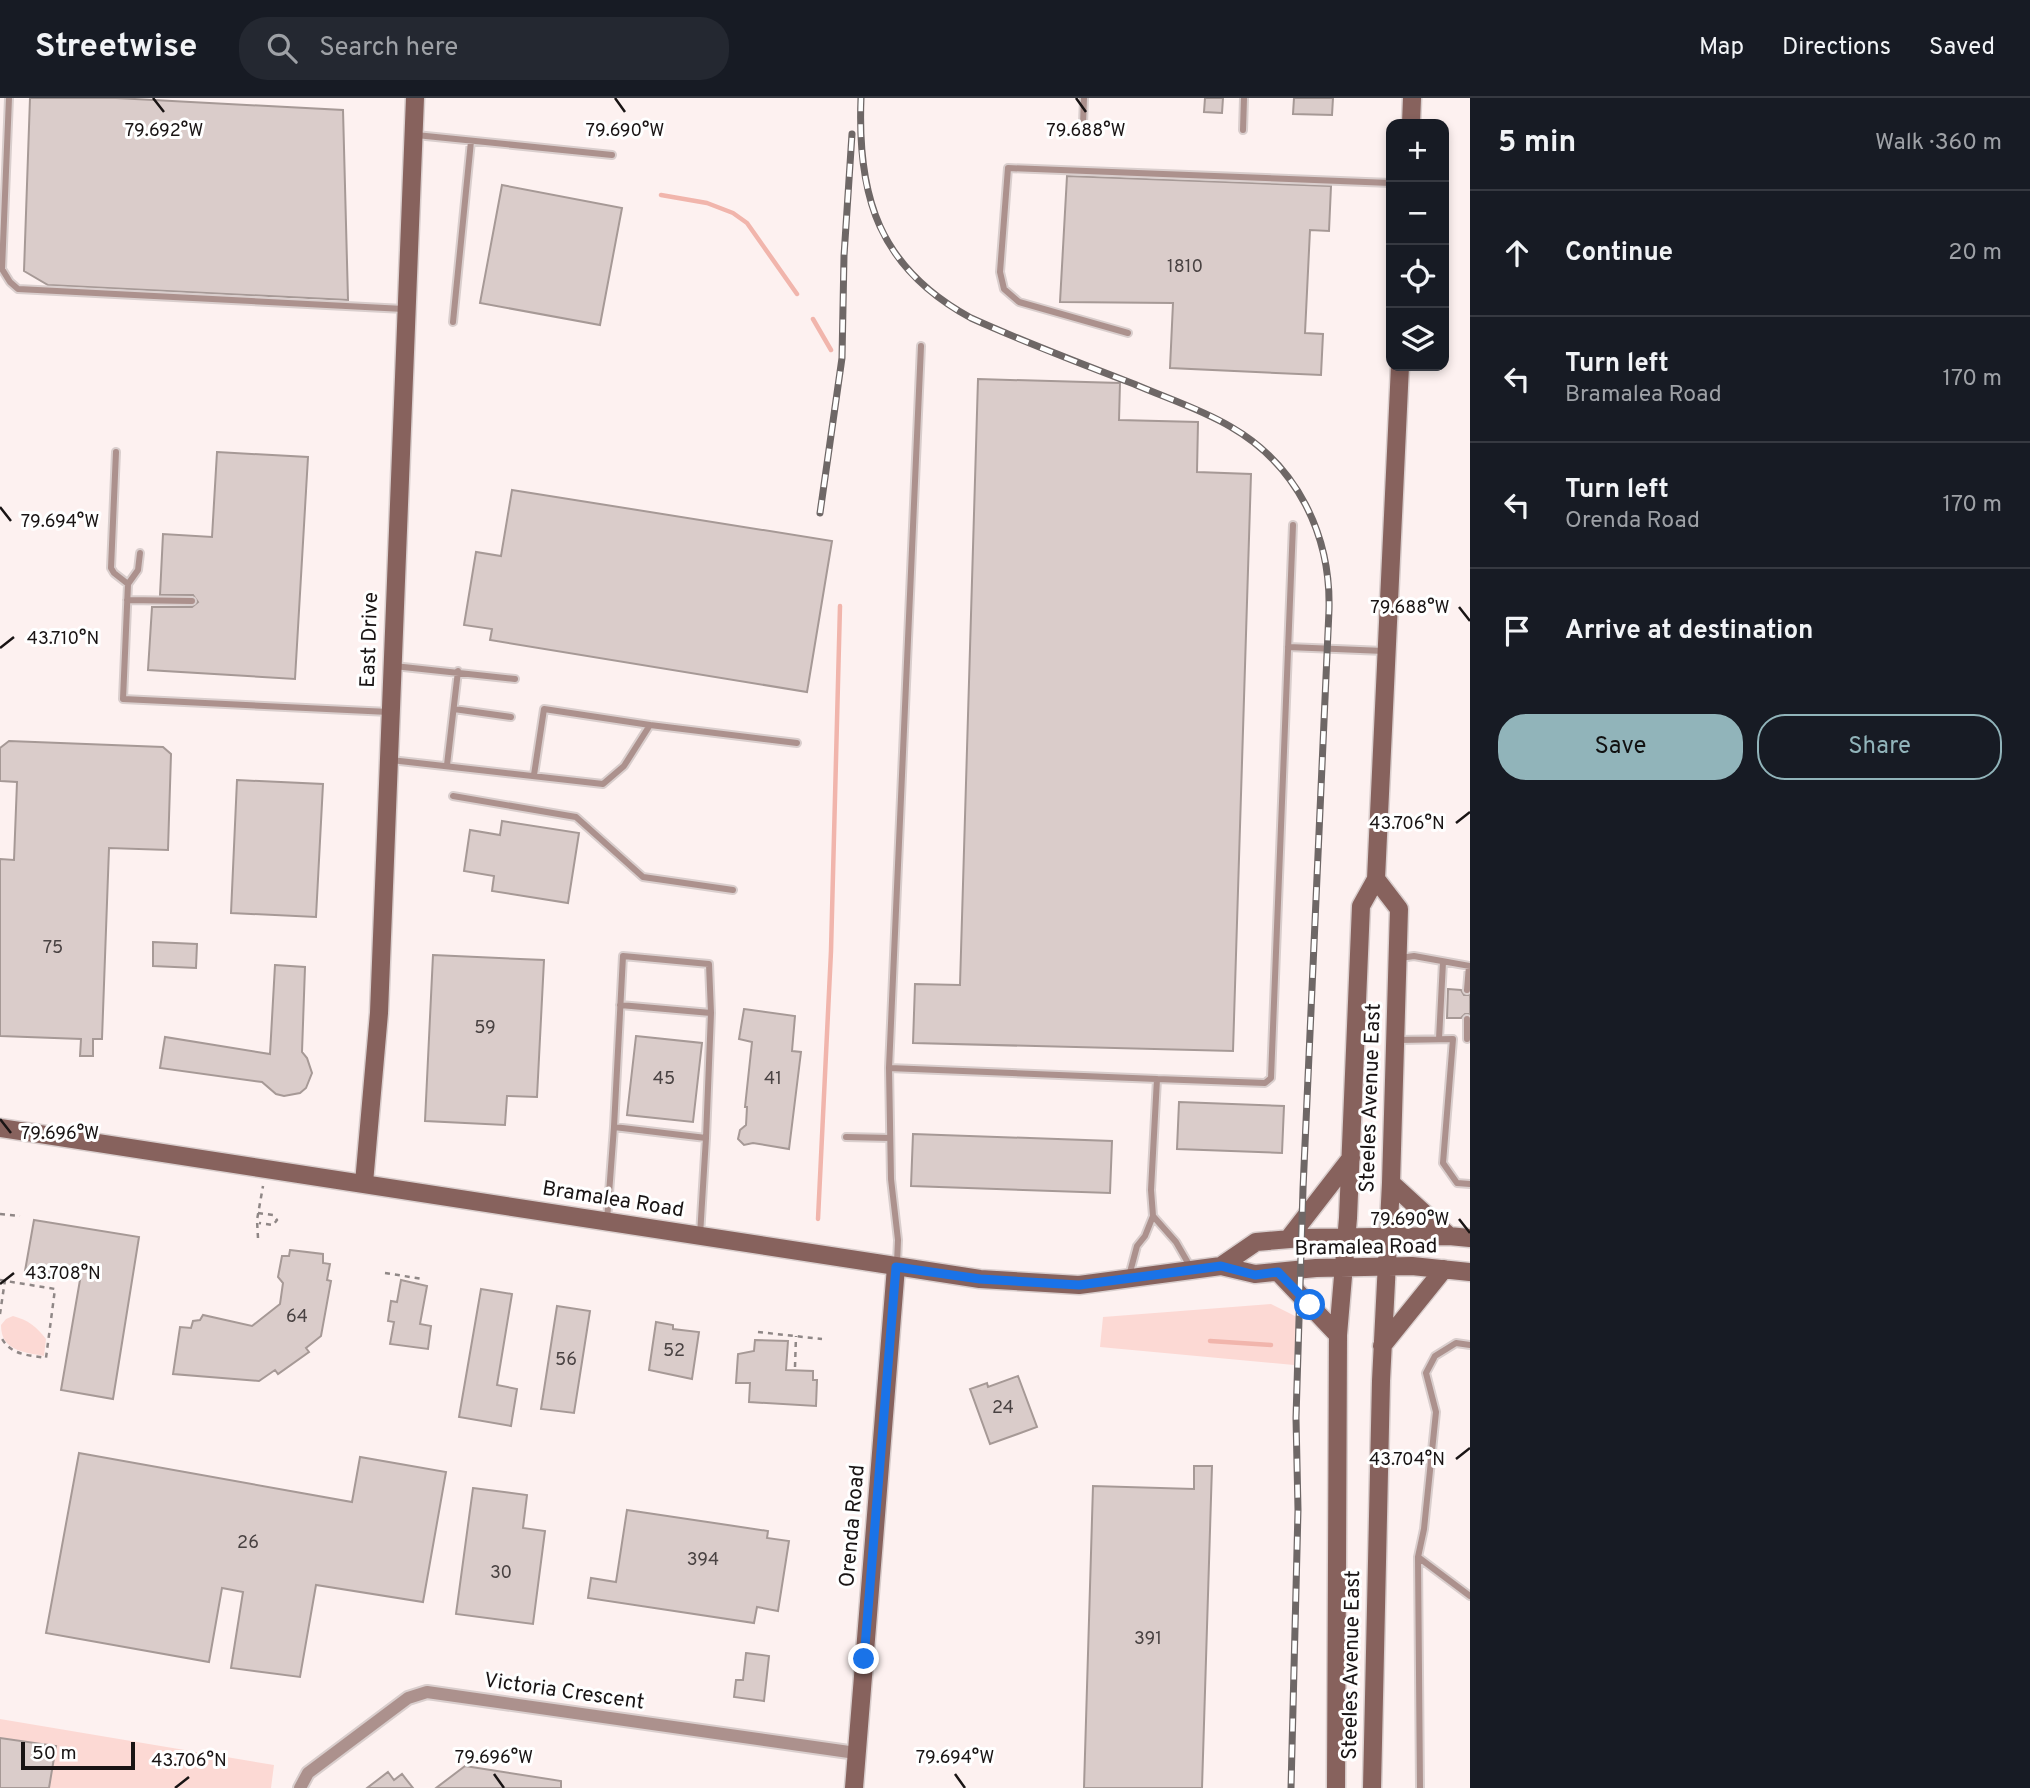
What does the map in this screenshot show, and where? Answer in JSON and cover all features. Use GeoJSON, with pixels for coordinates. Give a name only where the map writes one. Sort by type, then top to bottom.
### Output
{"type":"FeatureCollection","features":[{"type":"Feature","properties":{"kind":"main road","name":"East Drive"},"geometry":{"type":"LineString","coordinates":[[364,1183],[379,1013],[415,98]]}},
{"type":"Feature","properties":{"kind":"main road"},"geometry":{"type":"LineString","coordinates":[[1411,119],[1412,98]]}},
{"type":"Feature","properties":{"kind":"main road","name":"Steeles Avenue East"},"geometry":{"type":"LineString","coordinates":[[1336,1788],[1338,1335],[1351,1158],[1362,906],[1376,879],[1400,371]]}},
{"type":"Feature","properties":{"kind":"main road","name":"Steeles Avenue East"},"geometry":{"type":"LineString","coordinates":[[1373,1788],[1382,1346],[1391,1183],[1399,909],[1376,879]]}},
{"type":"Feature","properties":{"kind":"main road","name":"Bramalea Road"},"geometry":{"type":"LineString","coordinates":[[0,1128],[980,1279],[1066,1285],[1221,1266],[1255,1275],[1385,1266],[1470,1272]]}},
{"type":"Feature","properties":{"kind":"main road"},"geometry":{"type":"LineString","coordinates":[[1289,1238],[1351,1158]]}},
{"type":"Feature","properties":{"kind":"main road"},"geometry":{"type":"LineString","coordinates":[[1391,1183],[1449,1236]]}},
{"type":"Feature","properties":{"kind":"main road","name":"Bramalea Road"},"geometry":{"type":"LineString","coordinates":[[1221,1266],[1256,1242],[1289,1238],[1470,1238]]}},
{"type":"Feature","properties":{"kind":"main road","name":"Orenda Road"},"geometry":{"type":"LineString","coordinates":[[854,1788],[896,1267]]}},
{"type":"Feature","properties":{"kind":"main road"},"geometry":{"type":"LineString","coordinates":[[1382,1346],[1444,1269]]}},
{"type":"Feature","properties":{"kind":"main road"},"geometry":{"type":"LineString","coordinates":[[1278,1272],[1338,1335]]}},
{"type":"Feature","properties":{"kind":"street","name":"Victoria Crescent"},"geometry":{"type":"LineString","coordinates":[[300,1788],[308,1773],[402,1702],[427,1692],[856,1753]]}},
{"type":"Feature","properties":{"kind":"lane"},"geometry":{"type":"LineString","coordinates":[[9,98],[2,269],[18,289],[406,309]]}},
{"type":"Feature","properties":{"kind":"lane"},"geometry":{"type":"LineString","coordinates":[[1083,125],[1084,98]]}},
{"type":"Feature","properties":{"kind":"lane"},"geometry":{"type":"LineString","coordinates":[[1244,98],[1244,130]]}},
{"type":"Feature","properties":{"kind":"lane"},"geometry":{"type":"LineString","coordinates":[[414,135],[612,155]]}},
{"type":"Feature","properties":{"kind":"lane"},"geometry":{"type":"LineString","coordinates":[[453,322],[471,141]]}},
{"type":"Feature","properties":{"kind":"lane"},"geometry":{"type":"LineString","coordinates":[[1128,333],[1019,302],[1004,289],[1000,272],[1007,168],[1386,183]]}},
{"type":"Feature","properties":{"kind":"lane"},"geometry":{"type":"LineString","coordinates":[[896,1267],[898,1240],[891,1179],[889,1068],[921,346]]}},
{"type":"Feature","properties":{"kind":"lane"},"geometry":{"type":"LineString","coordinates":[[116,452],[111,568],[128,584]]}},
{"type":"Feature","properties":{"kind":"lane"},"geometry":{"type":"LineString","coordinates":[[889,1068],[1265,1083],[1271,1078],[1293,525]]}},
{"type":"Feature","properties":{"kind":"lane"},"geometry":{"type":"LineString","coordinates":[[140,553],[138,570],[128,584],[123,699],[391,712]]}},
{"type":"Feature","properties":{"kind":"lane"},"geometry":{"type":"LineString","coordinates":[[127,600],[192,601]]}},
{"type":"Feature","properties":{"kind":"lane"},"geometry":{"type":"LineString","coordinates":[[1288,647],[1386,651]]}},
{"type":"Feature","properties":{"kind":"lane"},"geometry":{"type":"LineString","coordinates":[[392,666],[515,679]]}},
{"type":"Feature","properties":{"kind":"lane"},"geometry":{"type":"LineString","coordinates":[[447,765],[458,671]]}},
{"type":"Feature","properties":{"kind":"lane"},"geometry":{"type":"LineString","coordinates":[[454,709],[511,717]]}},
{"type":"Feature","properties":{"kind":"lane"},"geometry":{"type":"LineString","coordinates":[[534,775],[544,709],[797,743]]}},
{"type":"Feature","properties":{"kind":"lane"},"geometry":{"type":"LineString","coordinates":[[389,760],[603,784],[624,766],[650,725]]}},
{"type":"Feature","properties":{"kind":"lane"},"geometry":{"type":"LineString","coordinates":[[453,796],[576,817],[643,877],[733,890]]}},
{"type":"Feature","properties":{"kind":"lane"},"geometry":{"type":"LineString","coordinates":[[607,1222],[623,956],[709,964],[711,1013],[700,1237]]}},
{"type":"Feature","properties":{"kind":"lane"},"geometry":{"type":"LineString","coordinates":[[1398,958],[1414,956],[1469,966],[1468,990]]}},
{"type":"Feature","properties":{"kind":"lane"},"geometry":{"type":"LineString","coordinates":[[1439,1039],[1443,962]]}},
{"type":"Feature","properties":{"kind":"lane"},"geometry":{"type":"LineString","coordinates":[[620,1004],[711,1013]]}},
{"type":"Feature","properties":{"kind":"lane"},"geometry":{"type":"LineString","coordinates":[[1396,1040],[1468,1039],[1467,1019]]}},
{"type":"Feature","properties":{"kind":"lane"},"geometry":{"type":"LineString","coordinates":[[1453,1039],[1443,1163],[1457,1183],[1470,1184]]}},
{"type":"Feature","properties":{"kind":"lane"},"geometry":{"type":"LineString","coordinates":[[1129,1278],[1137,1246],[1145,1236],[1153,1216],[1151,1190],[1157,1079]]}},
{"type":"Feature","properties":{"kind":"lane"},"geometry":{"type":"LineString","coordinates":[[614,1127],[706,1138]]}},
{"type":"Feature","properties":{"kind":"lane"},"geometry":{"type":"LineString","coordinates":[[846,1137],[890,1138]]}},
{"type":"Feature","properties":{"kind":"lane"},"geometry":{"type":"LineString","coordinates":[[1153,1216],[1176,1242],[1192,1269]]}},
{"type":"Feature","properties":{"kind":"lane"},"geometry":{"type":"LineString","coordinates":[[1420,1788],[1418,1558],[1424,1529],[1436,1412],[1426,1373],[1435,1356],[1456,1343],[1470,1345]]}},
{"type":"Feature","properties":{"kind":"lane"},"geometry":{"type":"LineString","coordinates":[[1418,1558],[1467,1594],[1470,1585]]}},
{"type":"Feature","properties":{"kind":"path"},"geometry":{"type":"LineString","coordinates":[[258,1238],[258,1213],[267,1169]]}},
{"type":"Feature","properties":{"kind":"path"},"geometry":{"type":"LineString","coordinates":[[258,1213],[273,1215],[277,1220],[272,1225],[258,1223]]}},
{"type":"Feature","properties":{"kind":"path"},"geometry":{"type":"LineString","coordinates":[[0,1214],[20,1216]]}},
{"type":"Feature","properties":{"kind":"path"},"geometry":{"type":"LineString","coordinates":[[385,1273],[423,1279]]}},
{"type":"Feature","properties":{"kind":"path"},"geometry":{"type":"LineString","coordinates":[[0,1314],[2,1280],[55,1289],[46,1358],[18,1354],[7,1347],[0,1335]]}},
{"type":"Feature","properties":{"kind":"path"},"geometry":{"type":"LineString","coordinates":[[758,1332],[822,1339]]}},
{"type":"Feature","properties":{"kind":"path"},"geometry":{"type":"LineString","coordinates":[[795,1367],[796,1336]]}},
{"type":"Feature","properties":{"kind":"shaded area"},"geometry":{"type":"Polygon","coordinates":[[[1271,1304],[1297,1317],[1294,1365],[1100,1347],[1103,1317],[1271,1304]]]}},
{"type":"Feature","properties":{"kind":"shaded area"},"geometry":{"type":"Polygon","coordinates":[[[13,1316],[32,1324],[46,1339],[44,1356],[15,1349],[5,1340],[1,1325],[13,1316]]]}},
{"type":"Feature","properties":{"kind":"shaded area"},"geometry":{"type":"Polygon","coordinates":[[[0,1719],[274,1765],[271,1788],[0,1788],[0,1719]]]}},
{"type":"Feature","properties":{"kind":"building"},"geometry":{"type":"Polygon","coordinates":[[[30,98],[116,98],[343,110],[348,300],[48,285],[24,271],[30,98]]]}},
{"type":"Feature","properties":{"kind":"building"},"geometry":{"type":"Polygon","coordinates":[[[1205,98],[1223,98],[1222,113],[1204,112],[1205,98]]]}},
{"type":"Feature","properties":{"kind":"building"},"geometry":{"type":"Polygon","coordinates":[[[1294,98],[1333,98],[1332,115],[1293,114],[1294,98]]]}},
{"type":"Feature","properties":{"kind":"building"},"geometry":{"type":"Polygon","coordinates":[[[1067,176],[1331,186],[1329,231],[1310,230],[1305,333],[1323,334],[1321,375],[1170,368],[1173,303],[1060,302],[1067,176]]]}},
{"type":"Feature","properties":{"kind":"building"},"geometry":{"type":"Polygon","coordinates":[[[502,185],[622,208],[600,325],[480,303],[502,185]]]}},
{"type":"Feature","properties":{"kind":"building"},"geometry":{"type":"Polygon","coordinates":[[[978,379],[1120,383],[1119,420],[1198,422],[1197,472],[1251,474],[1233,1051],[913,1043],[915,984],[960,985],[978,379]]]}},
{"type":"Feature","properties":{"kind":"building"},"geometry":{"type":"Polygon","coordinates":[[[217,452],[308,457],[295,679],[148,670],[152,607],[192,607],[198,602],[193,595],[160,595],[163,534],[212,537],[217,452]]]}},
{"type":"Feature","properties":{"kind":"building"},"geometry":{"type":"Polygon","coordinates":[[[512,490],[832,541],[807,692],[490,640],[492,629],[464,625],[476,552],[501,556],[512,490]]]}},
{"type":"Feature","properties":{"kind":"building"},"geometry":{"type":"Polygon","coordinates":[[[9,741],[163,747],[171,754],[168,850],[109,848],[102,1039],[93,1039],[93,1056],[80,1056],[81,1039],[0,1036],[0,859],[14,860],[17,782],[0,781],[0,748],[9,741]]]}},
{"type":"Feature","properties":{"kind":"building"},"geometry":{"type":"Polygon","coordinates":[[[237,780],[323,784],[316,917],[231,913],[237,780]]]}},
{"type":"Feature","properties":{"kind":"building"},"geometry":{"type":"Polygon","coordinates":[[[502,821],[579,833],[568,903],[492,891],[494,876],[464,871],[470,830],[500,835],[502,821]]]}},
{"type":"Feature","properties":{"kind":"building"},"geometry":{"type":"Polygon","coordinates":[[[153,942],[197,944],[196,968],[153,966],[153,942]]]}},
{"type":"Feature","properties":{"kind":"building"},"geometry":{"type":"Polygon","coordinates":[[[433,955],[544,960],[537,1097],[507,1096],[505,1125],[425,1121],[433,955]]]}},
{"type":"Feature","properties":{"kind":"building"},"geometry":{"type":"Polygon","coordinates":[[[275,965],[305,967],[302,1052],[312,1073],[306,1088],[300,1093],[284,1096],[276,1094],[262,1082],[160,1068],[165,1037],[270,1054],[275,965]]]}},
{"type":"Feature","properties":{"kind":"building"},"geometry":{"type":"Polygon","coordinates":[[[1448,989],[1461,990],[1464,995],[1470,995],[1470,1014],[1461,1018],[1447,1018],[1448,989]]]}},
{"type":"Feature","properties":{"kind":"building"},"geometry":{"type":"Polygon","coordinates":[[[744,1009],[795,1016],[792,1051],[801,1052],[789,1149],[753,1143],[744,1145],[738,1139],[740,1130],[746,1125],[745,1107],[752,1042],[739,1039],[744,1009]]]}},
{"type":"Feature","properties":{"kind":"building"},"geometry":{"type":"Polygon","coordinates":[[[636,1036],[702,1043],[693,1122],[627,1115],[636,1036]]]}},
{"type":"Feature","properties":{"kind":"building"},"geometry":{"type":"Polygon","coordinates":[[[1179,1102],[1284,1106],[1282,1153],[1177,1149],[1179,1102]]]}},
{"type":"Feature","properties":{"kind":"building"},"geometry":{"type":"Polygon","coordinates":[[[913,1134],[1112,1141],[1110,1193],[911,1186],[913,1134]]]}},
{"type":"Feature","properties":{"kind":"building"},"geometry":{"type":"Polygon","coordinates":[[[34,1220],[139,1237],[113,1399],[61,1390],[80,1280],[25,1271],[34,1220]]]}},
{"type":"Feature","properties":{"kind":"building"},"geometry":{"type":"Polygon","coordinates":[[[290,1250],[323,1254],[323,1263],[330,1264],[327,1280],[331,1281],[321,1336],[306,1348],[309,1352],[278,1374],[275,1370],[259,1381],[173,1374],[180,1327],[191,1328],[193,1321],[200,1320],[203,1315],[252,1326],[280,1304],[283,1283],[278,1277],[282,1256],[289,1256],[290,1250]]]}},
{"type":"Feature","properties":{"kind":"building"},"geometry":{"type":"Polygon","coordinates":[[[401,1280],[427,1286],[420,1324],[431,1326],[428,1349],[390,1344],[394,1322],[388,1321],[391,1301],[397,1302],[401,1280]]]}},
{"type":"Feature","properties":{"kind":"building"},"geometry":{"type":"Polygon","coordinates":[[[481,1289],[512,1294],[497,1385],[517,1389],[511,1426],[459,1417],[481,1289]]]}},
{"type":"Feature","properties":{"kind":"building"},"geometry":{"type":"Polygon","coordinates":[[[557,1306],[590,1311],[574,1413],[541,1409],[557,1306]]]}},
{"type":"Feature","properties":{"kind":"building"},"geometry":{"type":"Polygon","coordinates":[[[656,1322],[673,1325],[673,1329],[699,1332],[692,1379],[649,1370],[656,1322]]]}},
{"type":"Feature","properties":{"kind":"building"},"geometry":{"type":"Polygon","coordinates":[[[755,1340],[788,1341],[786,1370],[813,1371],[813,1380],[817,1380],[816,1406],[749,1402],[750,1383],[736,1383],[738,1354],[754,1351],[755,1340]]]}},
{"type":"Feature","properties":{"kind":"building"},"geometry":{"type":"Polygon","coordinates":[[[1018,1376],[1037,1427],[990,1444],[970,1389],[987,1383],[988,1387],[1018,1376]]]}},
{"type":"Feature","properties":{"kind":"building"},"geometry":{"type":"Polygon","coordinates":[[[79,1453],[352,1502],[360,1457],[446,1472],[423,1602],[316,1585],[300,1677],[231,1668],[243,1592],[222,1588],[209,1662],[46,1633],[79,1453]]]}},
{"type":"Feature","properties":{"kind":"building"},"geometry":{"type":"Polygon","coordinates":[[[1194,1466],[1212,1466],[1202,1788],[1084,1788],[1093,1486],[1194,1489],[1194,1466]]]}},
{"type":"Feature","properties":{"kind":"building"},"geometry":{"type":"Polygon","coordinates":[[[473,1488],[527,1495],[523,1528],[545,1531],[533,1624],[456,1614],[473,1488]]]}},
{"type":"Feature","properties":{"kind":"building"},"geometry":{"type":"Polygon","coordinates":[[[627,1510],[768,1531],[767,1538],[789,1541],[778,1611],[757,1607],[754,1623],[588,1598],[591,1578],[616,1582],[627,1510]]]}},
{"type":"Feature","properties":{"kind":"building"},"geometry":{"type":"Polygon","coordinates":[[[746,1653],[769,1656],[764,1701],[734,1697],[736,1680],[743,1680],[746,1653]]]}},
{"type":"Feature","properties":{"kind":"building"},"geometry":{"type":"Polygon","coordinates":[[[0,1738],[56,1746],[49,1788],[0,1788],[0,1738]]]}},
{"type":"Feature","properties":{"kind":"building"},"geometry":{"type":"Polygon","coordinates":[[[465,1766],[561,1781],[561,1788],[436,1788],[465,1766]]]}},
{"type":"Feature","properties":{"kind":"building"},"geometry":{"type":"Polygon","coordinates":[[[388,1772],[394,1780],[402,1774],[413,1788],[367,1788],[388,1772]]]}},
{"type":"Feature","properties":{"kind":"waterway"},"geometry":{"type":"LineString","coordinates":[[661,195],[707,203],[733,213],[747,223],[797,294]]}},
{"type":"Feature","properties":{"kind":"waterway"},"geometry":{"type":"LineString","coordinates":[[813,319],[831,350]]}},
{"type":"Feature","properties":{"kind":"waterway"},"geometry":{"type":"LineString","coordinates":[[818,1219],[831,951],[840,606]]}},
{"type":"Feature","properties":{"kind":"waterway"},"geometry":{"type":"LineString","coordinates":[[1210,1341],[1271,1345]]}},
{"type":"Feature","properties":{"kind":"railway"},"geometry":{"type":"LineString","coordinates":[[861,98],[861,134],[870,198],[880,226],[895,253],[914,276],[940,298],[971,318],[1196,409],[1231,427],[1274,461],[1292,482],[1306,505],[1324,555],[1329,610],[1303,1189],[1296,1418],[1298,1510],[1291,1788]]}},
{"type":"Feature","properties":{"kind":"railway"},"geometry":{"type":"LineString","coordinates":[[820,513],[842,358],[844,256],[852,134]]}},
{"type":"Feature","properties":{"kind":"route"},"geometry":{"type":"LineString","coordinates":[[864,1659],[896,1267],[980,1279],[1079,1285],[1221,1266],[1255,1275],[1278,1272],[1310,1305]]}}]}
